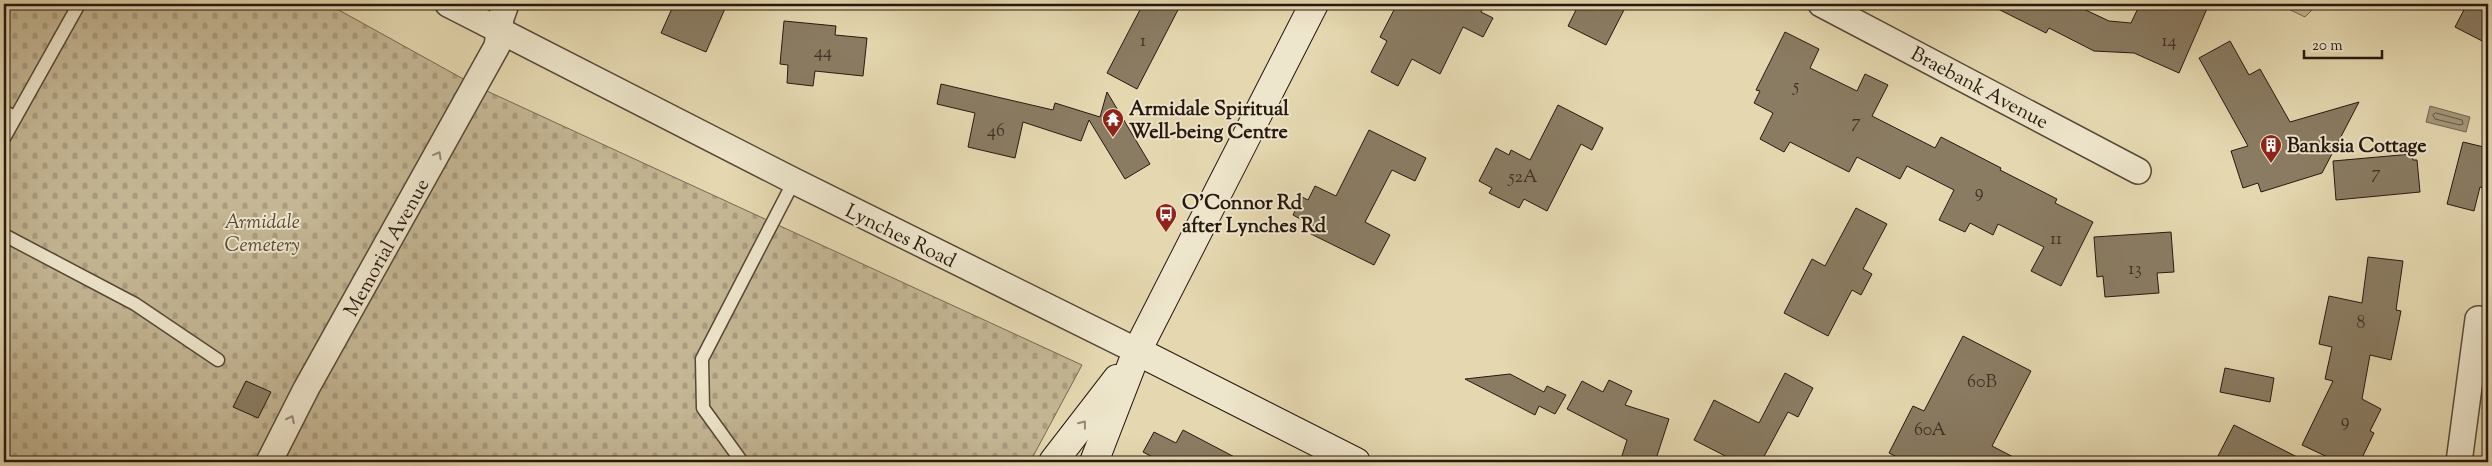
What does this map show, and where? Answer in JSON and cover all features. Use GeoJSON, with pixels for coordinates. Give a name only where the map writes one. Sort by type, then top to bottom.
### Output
{"type":"FeatureCollection","features":[{"type":"Feature","properties":{"kind":"street","name":"Lynches Road"},"geometry":{"type":"LineString","coordinates":[[448,4],[499,32],[794,181],[1356,462]]}},
{"type":"Feature","properties":{"kind":"street","name":"Memorial Avenue"},"geometry":{"type":"LineString","coordinates":[[269,462],[306,389],[497,46],[501,18],[506,4]]}},
{"type":"Feature","properties":{"kind":"street"},"geometry":{"type":"LineString","coordinates":[[1094,462],[1137,352],[1314,4]]}},
{"type":"Feature","properties":{"kind":"street","name":"Braebank Avenue"},"geometry":{"type":"LineString","coordinates":[[1821,4],[2138,171]]}},
{"type":"Feature","properties":{"kind":"street"},"geometry":{"type":"LineString","coordinates":[[2459,462],[2478,319]]}},
{"type":"Feature","properties":{"kind":"street"},"geometry":{"type":"LineString","coordinates":[[1053,462],[1137,352]]}},
{"type":"Feature","properties":{"kind":"lane"},"geometry":{"type":"LineString","coordinates":[[4,138],[79,4]]}},
{"type":"Feature","properties":{"kind":"lane"},"geometry":{"type":"LineString","coordinates":[[4,111],[15,118]]}},
{"type":"Feature","properties":{"kind":"lane"},"geometry":{"type":"LineString","coordinates":[[742,462],[703,408],[702,359],[794,181]]}},
{"type":"Feature","properties":{"kind":"lane"},"geometry":{"type":"LineString","coordinates":[[4,235],[134,304],[218,360]]}},
{"type":"Feature","properties":{"kind":"green space","name":"Armidale Cemetery"},"geometry":{"type":"Polygon","coordinates":[[[4,4],[328,4],[476,86],[1082,365],[1030,462],[4,462],[4,4]]]}},
{"type":"Feature","properties":{"kind":"green space"},"geometry":{"type":"Polygon","coordinates":[[[2278,4],[2318,4],[2305,17],[2278,4]]]}},
{"type":"Feature","properties":{"kind":"water"},"geometry":{"type":"Polygon","coordinates":[[[2430,106],[2470,117],[2466,132],[2426,122],[2430,106]]]}},
{"type":"Feature","properties":{"kind":"building"},"geometry":{"type":"Polygon","coordinates":[[[674,4],[727,4],[706,52],[661,33],[674,4]]]}},
{"type":"Feature","properties":{"kind":"building"},"geometry":{"type":"Polygon","coordinates":[[[1143,4],[1181,4],[1137,89],[1107,73],[1143,4]]]}},
{"type":"Feature","properties":{"kind":"building"},"geometry":{"type":"Polygon","coordinates":[[[1397,4],[1485,4],[1481,12],[1493,18],[1483,37],[1463,27],[1440,74],[1412,59],[1398,86],[1371,72],[1387,41],[1380,37],[1397,4]]]}},
{"type":"Feature","properties":{"kind":"building"},"geometry":{"type":"Polygon","coordinates":[[[1579,4],[1627,4],[1606,45],[1568,26],[1579,4]]]}},
{"type":"Feature","properties":{"kind":"building"},"geometry":{"type":"Polygon","coordinates":[[[1988,4],[2073,4],[2109,21],[2131,23],[2140,4],[2209,4],[2179,73],[2134,53],[2094,51],[2049,28],[2046,33],[1988,4]]]}},
{"type":"Feature","properties":{"kind":"building"},"geometry":{"type":"Polygon","coordinates":[[[2467,4],[2488,4],[2488,44],[2455,27],[2467,4]]]}},
{"type":"Feature","properties":{"kind":"building"},"geometry":{"type":"Polygon","coordinates":[[[784,21],[836,26],[835,35],[867,38],[863,76],[815,71],[813,86],[787,83],[788,65],[780,64],[784,21]]]}},
{"type":"Feature","properties":{"kind":"building"},"geometry":{"type":"Polygon","coordinates":[[[1785,32],[1819,49],[1810,68],[1857,91],[1865,74],[1888,85],[1872,116],[1935,148],[1941,137],[2057,199],[2055,203],[2093,222],[2061,286],[2031,271],[2044,247],[1998,224],[1993,235],[1970,223],[1965,232],[1939,220],[1954,190],[1907,166],[1900,179],[1857,157],[1849,172],[1790,142],[1784,152],[1760,139],[1773,113],[1754,103],[1760,91],[1756,90],[1785,32]]]}},
{"type":"Feature","properties":{"kind":"building"},"geometry":{"type":"Polygon","coordinates":[[[2230,41],[2249,75],[2260,69],[2290,122],[2359,102],[2322,173],[2261,192],[2258,183],[2243,188],[2231,151],[2248,146],[2199,58],[2230,41]]]}},
{"type":"Feature","properties":{"kind":"building"},"geometry":{"type":"Polygon","coordinates":[[[941,84],[1053,110],[1055,103],[1100,117],[1107,92],[1150,164],[1125,179],[1089,120],[1081,141],[1023,122],[1015,158],[968,147],[975,113],[937,104],[941,84]]]}},
{"type":"Feature","properties":{"kind":"building"},"geometry":{"type":"Polygon","coordinates":[[[1558,105],[1603,128],[1592,150],[1581,144],[1547,211],[1524,199],[1519,208],[1489,193],[1492,188],[1479,181],[1496,148],[1509,155],[1511,150],[1530,160],[1558,105]]]}},
{"type":"Feature","properties":{"kind":"building"},"geometry":{"type":"Polygon","coordinates":[[[1369,130],[1426,158],[1415,181],[1392,170],[1365,222],[1390,235],[1374,265],[1311,234],[1315,227],[1293,215],[1302,197],[1308,200],[1315,186],[1336,196],[1369,130]]]}},
{"type":"Feature","properties":{"kind":"building"},"geometry":{"type":"Polygon","coordinates":[[[2463,142],[2488,148],[2488,189],[2480,187],[2474,211],[2447,204],[2463,142]]]}},
{"type":"Feature","properties":{"kind":"building"},"geometry":{"type":"Polygon","coordinates":[[[2412,154],[2413,160],[2417,160],[2420,192],[2336,200],[2333,161],[2412,154]]]}},
{"type":"Feature","properties":{"kind":"building"},"geometry":{"type":"Polygon","coordinates":[[[1856,208],[1887,224],[1863,269],[1872,274],[1861,295],[1852,290],[1828,336],[1784,313],[1812,259],[1825,266],[1856,208]]]}},
{"type":"Feature","properties":{"kind":"building"},"geometry":{"type":"Polygon","coordinates":[[[2171,232],[2174,272],[2157,273],[2159,293],[2105,297],[2103,276],[2097,277],[2094,237],[2171,232]]]}},
{"type":"Feature","properties":{"kind":"building"},"geometry":{"type":"Polygon","coordinates":[[[2368,257],[2403,261],[2396,310],[2401,311],[2391,360],[2370,355],[2362,399],[2381,409],[2370,431],[2374,433],[2360,462],[2338,462],[2302,445],[2333,381],[2325,379],[2332,347],[2319,344],[2329,296],[2362,303],[2368,257]]]}},
{"type":"Feature","properties":{"kind":"building"},"geometry":{"type":"Polygon","coordinates":[[[1963,336],[2031,371],[1992,446],[2023,462],[1907,462],[1889,453],[1913,406],[1924,411],[1963,336]]]}},
{"type":"Feature","properties":{"kind":"building"},"geometry":{"type":"Polygon","coordinates":[[[2225,368],[2274,378],[2270,402],[2220,392],[2225,368]]]}},
{"type":"Feature","properties":{"kind":"building"},"geometry":{"type":"Polygon","coordinates":[[[1785,373],[1813,388],[1798,417],[1788,412],[1761,462],[1737,462],[1694,440],[1714,400],[1759,423],[1785,373]]]}},
{"type":"Feature","properties":{"kind":"building"},"geometry":{"type":"Polygon","coordinates":[[[1510,374],[1544,392],[1547,386],[1566,395],[1555,414],[1539,406],[1535,415],[1465,379],[1510,374]]]}},
{"type":"Feature","properties":{"kind":"building"},"geometry":{"type":"Polygon","coordinates":[[[1609,380],[1632,391],[1625,405],[1669,419],[1655,462],[1620,462],[1627,440],[1567,409],[1582,381],[1603,392],[1609,380]]]}},
{"type":"Feature","properties":{"kind":"building"},"geometry":{"type":"Polygon","coordinates":[[[246,381],[271,392],[258,418],[233,407],[246,381]]]}},
{"type":"Feature","properties":{"kind":"building"},"geometry":{"type":"Polygon","coordinates":[[[2234,425],[2307,462],[2229,462],[2218,456],[2234,425]]]}},
{"type":"Feature","properties":{"kind":"building"},"geometry":{"type":"Polygon","coordinates":[[[1183,430],[1244,462],[1162,462],[1143,452],[1154,432],[1176,443],[1183,430]]]}},
{"type":"Feature","properties":{"kind":"place","name":"Armidale Spiritual Well-being Centre"},"geometry":{"type":"Point","coordinates":[1113,138]}},
{"type":"Feature","properties":{"kind":"place","name":"Banksia Cottage"},"geometry":{"type":"Point","coordinates":[2271,164]}},
{"type":"Feature","properties":{"kind":"place","name":"O'Connor Rd after Lynches Rd"},"geometry":{"type":"Point","coordinates":[1166,233]}}]}
